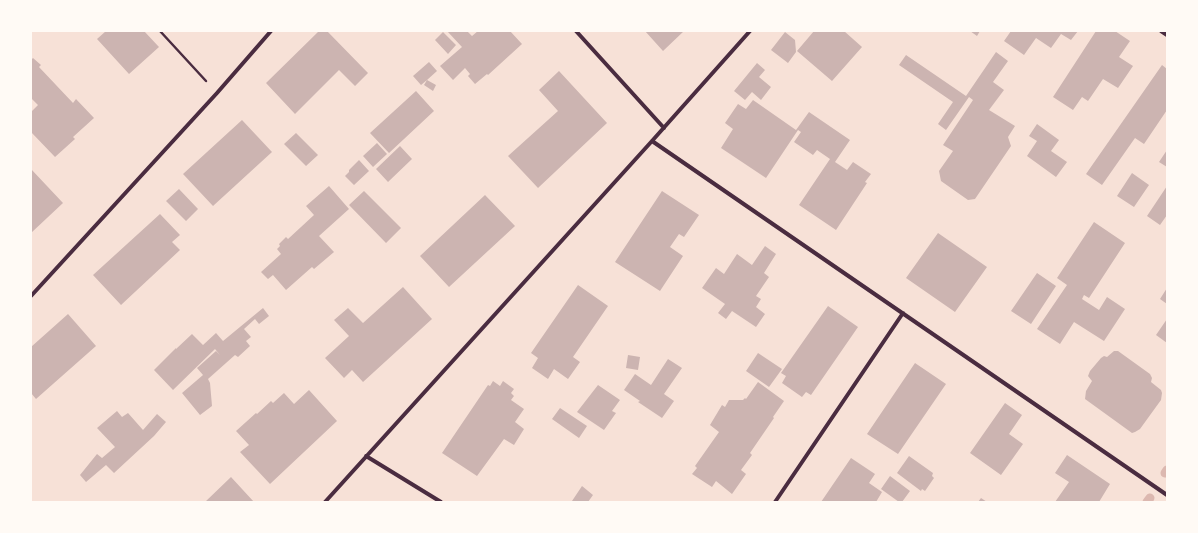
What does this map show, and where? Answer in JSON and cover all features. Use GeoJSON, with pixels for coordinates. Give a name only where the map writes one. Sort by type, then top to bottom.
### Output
{"type":"FeatureCollection","features":[{"type":"Feature","properties":{"kind":"street"},"geometry":{"type":"LineString","coordinates":[[31,296],[217,93],[271,31]]}},
{"type":"Feature","properties":{"kind":"street"},"geometry":{"type":"LineString","coordinates":[[576,31],[664,128]]}},
{"type":"Feature","properties":{"kind":"street"},"geometry":{"type":"LineString","coordinates":[[324,502],[664,128],[750,31]]}},
{"type":"Feature","properties":{"kind":"street"},"geometry":{"type":"LineString","coordinates":[[1161,31],[1167,35]]}},
{"type":"Feature","properties":{"kind":"street"},"geometry":{"type":"LineString","coordinates":[[652,141],[1167,495]]}},
{"type":"Feature","properties":{"kind":"street"},"geometry":{"type":"LineString","coordinates":[[775,502],[903,313]]}},
{"type":"Feature","properties":{"kind":"street"},"geometry":{"type":"LineString","coordinates":[[366,456],[441,502]]}},
{"type":"Feature","properties":{"kind":"path"},"geometry":{"type":"LineString","coordinates":[[160,31],[217,93]]}},
{"type":"Feature","properties":{"kind":"building"},"geometry":{"type":"Polygon","coordinates":[[[106,31],[144,31],[159,47],[129,74],[97,39],[106,31]]]}},
{"type":"Feature","properties":{"kind":"building"},"geometry":{"type":"Polygon","coordinates":[[[319,31],[327,31],[368,73],[355,86],[339,70],[295,114],[266,83],[319,31]]]}},
{"type":"Feature","properties":{"kind":"building"},"geometry":{"type":"Polygon","coordinates":[[[447,31],[467,31],[472,36],[478,31],[510,31],[522,44],[488,75],[487,74],[475,84],[468,76],[470,74],[465,68],[453,80],[440,66],[462,47],[447,31]]]}},
{"type":"Feature","properties":{"kind":"building"},"geometry":{"type":"Polygon","coordinates":[[[645,31],[684,31],[663,51],[645,31]]]}},
{"type":"Feature","properties":{"kind":"building"},"geometry":{"type":"Polygon","coordinates":[[[814,31],[844,31],[862,47],[832,81],[797,51],[814,31]]]}},
{"type":"Feature","properties":{"kind":"building"},"geometry":{"type":"Polygon","coordinates":[[[970,31],[980,31],[977,36],[970,31]]]}},
{"type":"Feature","properties":{"kind":"building"},"geometry":{"type":"Polygon","coordinates":[[[1011,31],[1078,31],[1071,40],[1061,34],[1051,48],[1036,38],[1024,55],[1004,41],[1011,31]]]}},
{"type":"Feature","properties":{"kind":"building"},"geometry":{"type":"Polygon","coordinates":[[[1096,31],[1115,31],[1130,41],[1119,57],[1133,66],[1118,88],[1103,79],[1088,101],[1082,97],[1073,110],[1053,97],[1096,31]]]}},
{"type":"Feature","properties":{"kind":"building"},"geometry":{"type":"Polygon","coordinates":[[[443,32],[456,45],[448,54],[435,40],[443,32]]]}},
{"type":"Feature","properties":{"kind":"building"},"geometry":{"type":"Polygon","coordinates":[[[785,32],[795,40],[796,52],[788,63],[771,50],[785,32]]]}},
{"type":"Feature","properties":{"kind":"building"},"geometry":{"type":"Polygon","coordinates":[[[996,52],[1008,61],[993,82],[1004,90],[989,110],[1015,126],[1008,137],[1011,146],[975,199],[968,200],[941,181],[939,171],[953,151],[943,145],[973,100],[969,97],[946,130],[938,124],[953,102],[899,65],[906,55],[966,96],[996,52]]]}},
{"type":"Feature","properties":{"kind":"building"},"geometry":{"type":"Polygon","coordinates":[[[33,58],[41,65],[39,67],[73,103],[76,99],[94,118],[73,137],[75,139],[55,157],[31,132],[31,112],[38,105],[31,98],[31,60],[33,58]]]}},
{"type":"Feature","properties":{"kind":"building"},"geometry":{"type":"Polygon","coordinates":[[[429,62],[437,71],[421,85],[413,76],[429,62]]]}},
{"type":"Feature","properties":{"kind":"building"},"geometry":{"type":"Polygon","coordinates":[[[757,63],[765,70],[759,77],[771,87],[761,100],[752,92],[745,100],[734,91],[757,63]]]}},
{"type":"Feature","properties":{"kind":"building"},"geometry":{"type":"Polygon","coordinates":[[[1162,65],[1167,69],[1167,110],[1144,144],[1135,138],[1102,185],[1086,174],[1162,65]]]}},
{"type":"Feature","properties":{"kind":"building"},"geometry":{"type":"Polygon","coordinates":[[[559,71],[607,123],[538,188],[508,156],[558,111],[539,90],[559,71]]]}},
{"type":"Feature","properties":{"kind":"building"},"geometry":{"type":"Polygon","coordinates":[[[427,80],[436,85],[433,91],[424,85],[427,80]]]}},
{"type":"Feature","properties":{"kind":"building"},"geometry":{"type":"Polygon","coordinates":[[[416,91],[434,111],[389,153],[370,133],[416,91]]]}},
{"type":"Feature","properties":{"kind":"building"},"geometry":{"type":"Polygon","coordinates":[[[753,100],[796,130],[809,112],[850,140],[835,162],[847,170],[853,162],[871,174],[865,182],[867,183],[836,230],[799,205],[830,159],[817,150],[813,155],[794,142],[801,132],[798,130],[766,178],[721,148],[733,129],[725,123],[738,104],[746,109],[753,100]]]}},
{"type":"Feature","properties":{"kind":"building"},"geometry":{"type":"Polygon","coordinates":[[[242,120],[272,152],[213,206],[183,174],[242,120]]]}},
{"type":"Feature","properties":{"kind":"building"},"geometry":{"type":"Polygon","coordinates":[[[1037,124],[1059,140],[1051,151],[1067,162],[1056,177],[1027,156],[1037,141],[1029,136],[1037,124]]]}},
{"type":"Feature","properties":{"kind":"building"},"geometry":{"type":"Polygon","coordinates":[[[296,133],[318,155],[306,166],[284,144],[296,133]]]}},
{"type":"Feature","properties":{"kind":"building"},"geometry":{"type":"Polygon","coordinates":[[[377,143],[387,154],[373,167],[363,156],[377,143]]]}},
{"type":"Feature","properties":{"kind":"building"},"geometry":{"type":"Polygon","coordinates":[[[400,146],[412,159],[388,182],[376,169],[400,146]]]}},
{"type":"Feature","properties":{"kind":"building"},"geometry":{"type":"Polygon","coordinates":[[[1167,150],[1167,167],[1159,162],[1167,150]]]}},
{"type":"Feature","properties":{"kind":"building"},"geometry":{"type":"Polygon","coordinates":[[[359,160],[369,171],[354,185],[345,176],[359,160]]]}},
{"type":"Feature","properties":{"kind":"building"},"geometry":{"type":"Polygon","coordinates":[[[31,169],[63,203],[31,233],[31,169]]]}},
{"type":"Feature","properties":{"kind":"building"},"geometry":{"type":"Polygon","coordinates":[[[1132,173],[1149,185],[1134,207],[1117,196],[1132,173]]]}},
{"type":"Feature","properties":{"kind":"building"},"geometry":{"type":"Polygon","coordinates":[[[329,186],[349,209],[319,236],[334,252],[314,269],[312,267],[286,290],[273,275],[268,279],[261,272],[281,254],[277,249],[280,246],[279,244],[286,237],[288,239],[314,215],[306,206],[329,186]]]}},
{"type":"Feature","properties":{"kind":"building"},"geometry":{"type":"Polygon","coordinates":[[[1167,186],[1167,215],[1160,225],[1147,216],[1167,186]]]}},
{"type":"Feature","properties":{"kind":"building"},"geometry":{"type":"Polygon","coordinates":[[[179,189],[198,209],[186,221],[166,201],[179,189]]]}},
{"type":"Feature","properties":{"kind":"building"},"geometry":{"type":"Polygon","coordinates":[[[364,191],[401,228],[386,243],[349,205],[364,191]]]}},
{"type":"Feature","properties":{"kind":"building"},"geometry":{"type":"Polygon","coordinates":[[[662,191],[699,215],[684,237],[679,234],[670,247],[683,256],[660,291],[615,262],[662,191]]]}},
{"type":"Feature","properties":{"kind":"building"},"geometry":{"type":"Polygon","coordinates":[[[485,195],[515,226],[449,287],[420,256],[485,195]]]}},
{"type":"Feature","properties":{"kind":"building"},"geometry":{"type":"Polygon","coordinates":[[[160,214],[180,235],[172,242],[180,250],[121,305],[93,275],[160,214]]]}},
{"type":"Feature","properties":{"kind":"building"},"geometry":{"type":"Polygon","coordinates":[[[1094,222],[1125,243],[1089,298],[1084,295],[1082,299],[1099,310],[1107,297],[1125,309],[1104,341],[1074,322],[1060,344],[1037,329],[1067,285],[1057,278],[1094,222]]]}},
{"type":"Feature","properties":{"kind":"building"},"geometry":{"type":"Polygon","coordinates":[[[938,233],[987,267],[955,312],[906,278],[938,233]]]}},
{"type":"Feature","properties":{"kind":"building"},"geometry":{"type":"Polygon","coordinates":[[[765,246],[776,254],[764,273],[769,277],[756,296],[761,299],[756,307],[765,314],[756,327],[732,311],[726,319],[718,313],[725,304],[702,288],[716,268],[724,274],[737,254],[752,265],[765,246]]]}},
{"type":"Feature","properties":{"kind":"building"},"geometry":{"type":"Polygon","coordinates":[[[1037,273],[1056,286],[1031,324],[1011,311],[1037,273]]]}},
{"type":"Feature","properties":{"kind":"building"},"geometry":{"type":"Polygon","coordinates":[[[578,285],[608,306],[573,357],[580,362],[568,379],[554,369],[548,379],[532,368],[538,358],[531,353],[578,285]]]}},
{"type":"Feature","properties":{"kind":"building"},"geometry":{"type":"Polygon","coordinates":[[[403,287],[432,319],[363,382],[352,370],[344,378],[325,358],[349,336],[334,320],[348,308],[363,323],[403,287]]]}},
{"type":"Feature","properties":{"kind":"building"},"geometry":{"type":"Polygon","coordinates":[[[1167,288],[1167,304],[1160,299],[1167,288]]]}},
{"type":"Feature","properties":{"kind":"building"},"geometry":{"type":"Polygon","coordinates":[[[828,306],[858,327],[811,395],[806,392],[802,397],[782,383],[786,376],[781,373],[828,306]]]}},
{"type":"Feature","properties":{"kind":"building"},"geometry":{"type":"Polygon","coordinates":[[[263,308],[269,316],[259,324],[255,319],[244,329],[251,337],[246,341],[250,346],[238,357],[235,355],[208,379],[210,383],[212,406],[200,415],[182,393],[203,375],[197,368],[216,351],[220,355],[215,349],[173,390],[154,370],[192,334],[203,345],[216,333],[223,341],[263,308]]]}},
{"type":"Feature","properties":{"kind":"building"},"geometry":{"type":"Polygon","coordinates":[[[68,314],[96,346],[36,399],[31,393],[31,347],[68,314]]]}},
{"type":"Feature","properties":{"kind":"building"},"geometry":{"type":"Polygon","coordinates":[[[1167,319],[1167,343],[1156,335],[1167,319]]]}},
{"type":"Feature","properties":{"kind":"building"},"geometry":{"type":"Polygon","coordinates":[[[1114,351],[1118,351],[1150,374],[1152,378],[1151,382],[1161,390],[1162,393],[1161,400],[1140,429],[1132,433],[1085,399],[1086,391],[1092,381],[1088,376],[1090,371],[1101,358],[1104,356],[1107,357],[1114,351]]]}},
{"type":"Feature","properties":{"kind":"building"},"geometry":{"type":"Polygon","coordinates":[[[758,353],[782,369],[769,387],[746,371],[758,353]]]}},
{"type":"Feature","properties":{"kind":"building"},"geometry":{"type":"Polygon","coordinates":[[[628,355],[640,357],[638,370],[626,368],[628,355]]]}},
{"type":"Feature","properties":{"kind":"building"},"geometry":{"type":"Polygon","coordinates":[[[668,359],[682,368],[664,394],[674,401],[662,418],[638,402],[640,401],[624,390],[635,374],[651,385],[668,359]]]}},
{"type":"Feature","properties":{"kind":"building"},"geometry":{"type":"Polygon","coordinates":[[[915,363],[946,384],[898,454],[867,434],[915,363]]]}},
{"type":"Feature","properties":{"kind":"building"},"geometry":{"type":"Polygon","coordinates":[[[493,381],[500,386],[503,381],[514,389],[511,393],[514,396],[511,400],[524,409],[515,422],[524,429],[514,445],[504,439],[477,476],[442,453],[488,385],[490,386],[493,381]]]}},
{"type":"Feature","properties":{"kind":"building"},"geometry":{"type":"Polygon","coordinates":[[[758,382],[784,401],[750,453],[752,455],[741,470],[746,474],[732,494],[716,481],[712,487],[692,474],[697,468],[695,466],[719,432],[710,425],[722,405],[725,407],[729,400],[746,399],[758,382]]]}},
{"type":"Feature","properties":{"kind":"building"},"geometry":{"type":"Polygon","coordinates":[[[598,385],[620,400],[612,411],[616,413],[604,430],[577,412],[598,385]]]}},
{"type":"Feature","properties":{"kind":"building"},"geometry":{"type":"Polygon","coordinates":[[[309,390],[337,421],[270,484],[240,452],[249,445],[236,431],[271,401],[273,403],[284,393],[294,404],[309,390]]]}},
{"type":"Feature","properties":{"kind":"building"},"geometry":{"type":"Polygon","coordinates":[[[1005,403],[1022,415],[1009,434],[1023,444],[1001,475],[970,453],[1005,403]]]}},
{"type":"Feature","properties":{"kind":"building"},"geometry":{"type":"Polygon","coordinates":[[[560,408],[587,426],[579,438],[552,419],[560,408]]]}},
{"type":"Feature","properties":{"kind":"building"},"geometry":{"type":"Polygon","coordinates":[[[117,411],[122,417],[128,413],[143,430],[157,414],[166,422],[154,436],[114,473],[106,465],[86,482],[80,475],[97,454],[102,458],[115,447],[97,428],[117,411]]]}},
{"type":"Feature","properties":{"kind":"building"},"geometry":{"type":"Polygon","coordinates":[[[1067,455],[1110,484],[1099,502],[1055,502],[1069,482],[1055,473],[1067,455]]]}},
{"type":"Feature","properties":{"kind":"building"},"geometry":{"type":"Polygon","coordinates":[[[909,456],[933,473],[932,476],[934,478],[925,491],[922,489],[921,491],[897,473],[909,456]]]}},
{"type":"Feature","properties":{"kind":"building"},"geometry":{"type":"Polygon","coordinates":[[[851,458],[875,474],[869,483],[882,492],[876,502],[821,502],[851,458]]]}},
{"type":"Feature","properties":{"kind":"building"},"geometry":{"type":"Polygon","coordinates":[[[890,476],[910,491],[902,502],[899,502],[881,489],[890,476]]]}},
{"type":"Feature","properties":{"kind":"building"},"geometry":{"type":"Polygon","coordinates":[[[231,477],[254,502],[205,502],[231,477]]]}},
{"type":"Feature","properties":{"kind":"building"},"geometry":{"type":"Polygon","coordinates":[[[582,486],[593,495],[588,502],[572,501],[582,486]]]}},
{"type":"Feature","properties":{"kind":"building"},"geometry":{"type":"Polygon","coordinates":[[[981,498],[987,502],[978,502],[981,498]]]}},
{"type":"Feature","properties":{"kind":"waterway"},"geometry":{"type":"LineString","coordinates":[[1147,502],[1150,498]]}}]}
